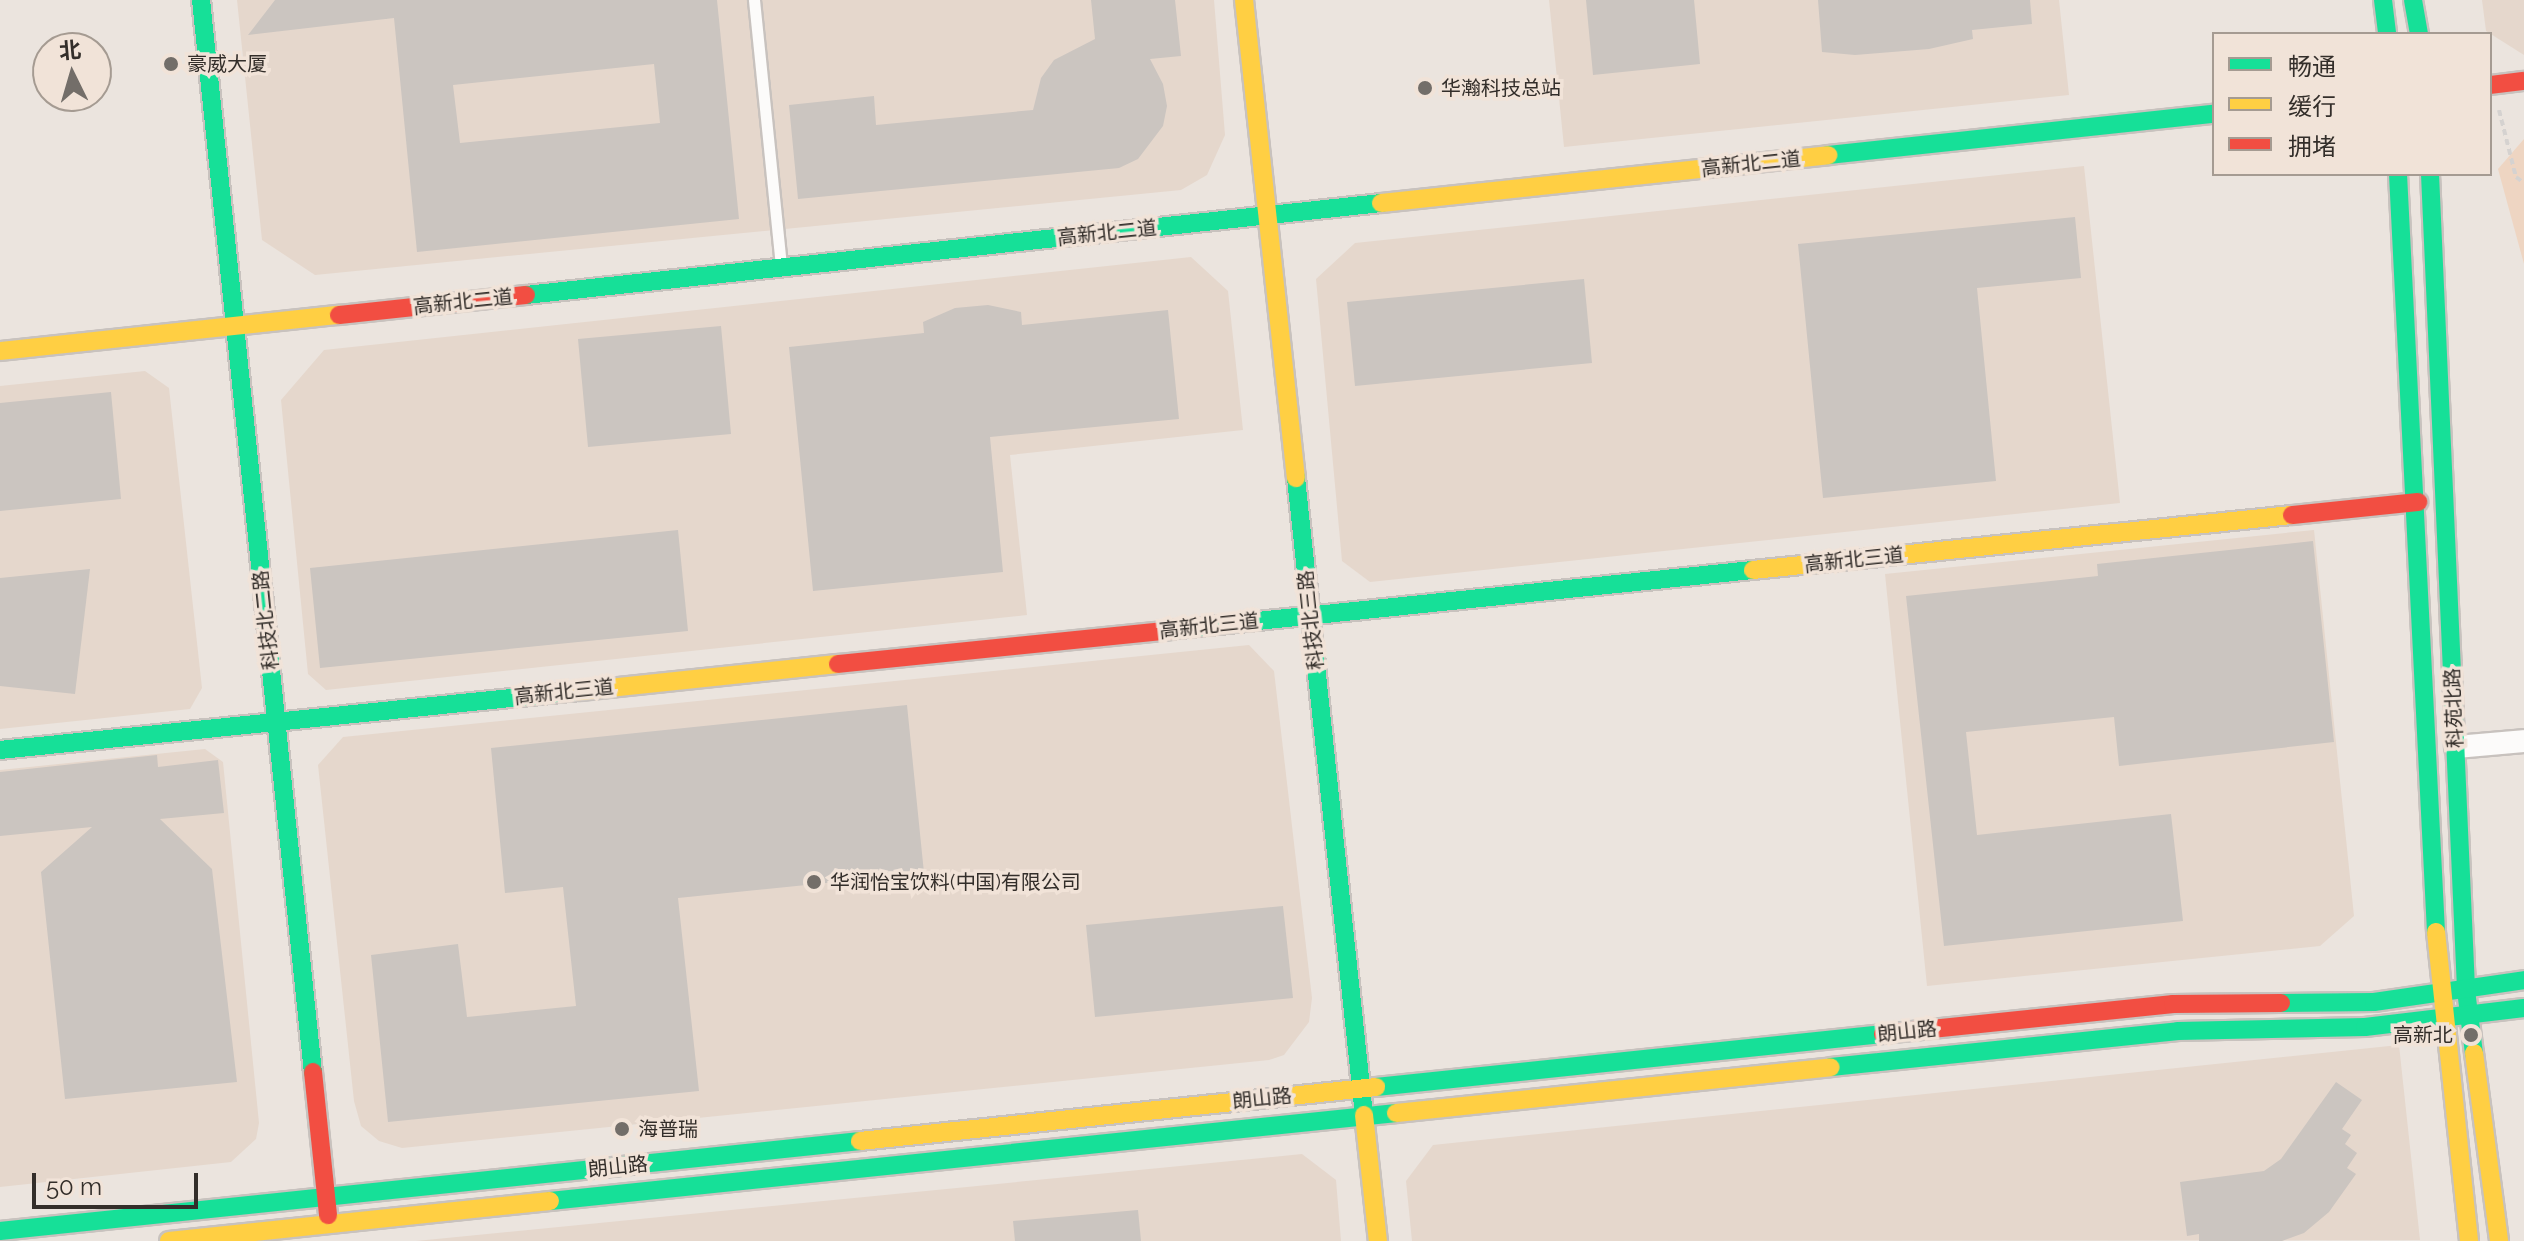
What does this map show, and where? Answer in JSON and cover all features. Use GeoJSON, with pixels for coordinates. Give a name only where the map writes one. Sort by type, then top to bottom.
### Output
{"type":"FeatureCollection","features":[{"type":"Feature","properties":{"kind":"street","name":"科技北二路"},"geometry":{"type":"LineString","coordinates":[[201,0],[330,1233]]}},
{"type":"Feature","properties":{"kind":"street","name":"科技北三路"},"geometry":{"type":"LineString","coordinates":[[1244,0],[1378,1241]]}},
{"type":"Feature","properties":{"kind":"street"},"geometry":{"type":"LineString","coordinates":[[2383,0],[2387,32]]}},
{"type":"Feature","properties":{"kind":"street"},"geometry":{"type":"LineString","coordinates":[[2413,0],[2419,32]]}},
{"type":"Feature","properties":{"kind":"street"},"geometry":{"type":"LineString","coordinates":[[2492,84],[2524,81]]}},
{"type":"Feature","properties":{"kind":"street","name":"高新北二道"},"geometry":{"type":"LineString","coordinates":[[0,351],[2212,114]]}},
{"type":"Feature","properties":{"kind":"street","name":"科苑北路"},"geometry":{"type":"LineString","coordinates":[[2398,176],[2418,502],[2439,996],[2469,1241]]}},
{"type":"Feature","properties":{"kind":"street","name":"科苑北路"},"geometry":{"type":"LineString","coordinates":[[2430,176],[2466,990],[2499,1241]]}},
{"type":"Feature","properties":{"kind":"street","name":"高新北三道"},"geometry":{"type":"LineString","coordinates":[[0,750],[2418,502]]}},
{"type":"Feature","properties":{"kind":"street"},"geometry":{"type":"LineString","coordinates":[[2456,747],[2524,741]]}},
{"type":"Feature","properties":{"kind":"street","name":"朗山路"},"geometry":{"type":"LineString","coordinates":[[0,1231],[2173,1004],[2257,1007],[2439,996],[2524,980]]}},
{"type":"Feature","properties":{"kind":"street","name":"朗山路"},"geometry":{"type":"LineString","coordinates":[[169,1241],[330,1233],[1364,1116],[2178,1031],[2441,1021],[2524,1008]]}},
{"type":"Feature","properties":{"kind":"lane"},"geometry":{"type":"LineString","coordinates":[[754,0],[781,267]]}},
{"type":"Feature","properties":{"kind":"path"},"geometry":{"type":"LineString","coordinates":[[2492,84],[2516,177],[2524,183]]}},
{"type":"Feature","properties":{"kind":"shaded area"},"geometry":{"type":"Polygon","coordinates":[[[237,0],[1214,0],[1225,135],[1207,175],[1181,190],[315,275],[262,240],[237,0]]]}},
{"type":"Feature","properties":{"kind":"shaded area"},"geometry":{"type":"Polygon","coordinates":[[[1549,0],[2059,0],[2069,95],[1564,147],[1549,0]]]}},
{"type":"Feature","properties":{"kind":"shaded area"},"geometry":{"type":"Polygon","coordinates":[[[2482,0],[2524,0],[2524,55],[2486,31],[2482,0]]]}},
{"type":"Feature","properties":{"kind":"shaded area"},"geometry":{"type":"Polygon","coordinates":[[[2524,139],[2524,264],[2498,169],[2524,139]]]}},
{"type":"Feature","properties":{"kind":"shaded area"},"geometry":{"type":"Polygon","coordinates":[[[2084,166],[2120,503],[1370,582],[1342,561],[1316,279],[1355,243],[2084,166]]]}},
{"type":"Feature","properties":{"kind":"shaded area"},"geometry":{"type":"Polygon","coordinates":[[[1191,257],[1228,291],[1243,430],[1010,455],[1027,615],[326,690],[308,674],[281,400],[324,350],[1191,257]]]}},
{"type":"Feature","properties":{"kind":"shaded area"},"geometry":{"type":"Polygon","coordinates":[[[145,371],[169,388],[202,688],[190,709],[0,729],[0,386],[145,371]]]}},
{"type":"Feature","properties":{"kind":"shaded area"},"geometry":{"type":"Polygon","coordinates":[[[2314,530],[2354,916],[2320,946],[1927,986],[1885,574],[2314,530]]]}},
{"type":"Feature","properties":{"kind":"shaded area","name":"华润怡宝饮料(中国)有限公司"},"geometry":{"type":"Polygon","coordinates":[[[1249,645],[1274,671],[1312,998],[1309,1022],[1284,1055],[1269,1060],[402,1148],[379,1141],[361,1126],[354,1101],[318,765],[343,737],[1249,645]]]}},
{"type":"Feature","properties":{"kind":"shaded area"},"geometry":{"type":"Polygon","coordinates":[[[205,749],[223,762],[259,1123],[256,1139],[231,1162],[0,1187],[0,770],[205,749]]]}},
{"type":"Feature","properties":{"kind":"shaded area"},"geometry":{"type":"Polygon","coordinates":[[[2399,1045],[2420,1240],[1412,1241],[1406,1181],[1433,1145],[2399,1045]]]}},
{"type":"Feature","properties":{"kind":"shaded area"},"geometry":{"type":"Polygon","coordinates":[[[1302,1154],[1336,1180],[1341,1241],[416,1241],[1302,1154]]]}},
{"type":"Feature","properties":{"kind":"building"},"geometry":{"type":"Polygon","coordinates":[[[275,0],[717,0],[739,219],[417,252],[394,18],[248,35],[275,0]],[[654,64],[453,85],[460,143],[660,123],[654,64]]]}},
{"type":"Feature","properties":{"kind":"building"},"geometry":{"type":"Polygon","coordinates":[[[1091,0],[1175,0],[1181,56],[1150,59],[1163,84],[1167,106],[1163,126],[1138,159],[1119,168],[798,199],[789,105],[874,96],[876,125],[1033,110],[1041,78],[1054,60],[1095,39],[1091,0]]]}},
{"type":"Feature","properties":{"kind":"building"},"geometry":{"type":"Polygon","coordinates":[[[1586,0],[1694,0],[1700,64],[1593,75],[1586,0]]]}},
{"type":"Feature","properties":{"kind":"building"},"geometry":{"type":"Polygon","coordinates":[[[1818,0],[2030,0],[2032,24],[1972,30],[1973,39],[1929,49],[1855,55],[1822,52],[1818,0]]]}},
{"type":"Feature","properties":{"kind":"building"},"geometry":{"type":"Polygon","coordinates":[[[2075,217],[2081,278],[1977,288],[1996,481],[1823,498],[1798,244],[2075,217]]]}},
{"type":"Feature","properties":{"kind":"building"},"geometry":{"type":"Polygon","coordinates":[[[1584,279],[1592,363],[1355,386],[1347,302],[1584,279]]]}},
{"type":"Feature","properties":{"kind":"building"},"geometry":{"type":"Polygon","coordinates":[[[988,305],[1021,312],[1022,325],[1168,310],[1179,419],[990,437],[1003,572],[813,591],[789,347],[924,333],[923,322],[955,308],[988,305]]]}},
{"type":"Feature","properties":{"kind":"building"},"geometry":{"type":"Polygon","coordinates":[[[721,326],[731,434],[588,447],[578,339],[721,326]]]}},
{"type":"Feature","properties":{"kind":"building"},"geometry":{"type":"Polygon","coordinates":[[[111,392],[121,499],[0,511],[0,403],[111,392]]]}},
{"type":"Feature","properties":{"kind":"building"},"geometry":{"type":"Polygon","coordinates":[[[678,530],[688,631],[320,668],[310,568],[678,530]]]}},
{"type":"Feature","properties":{"kind":"building"},"geometry":{"type":"Polygon","coordinates":[[[2313,541],[2334,742],[2119,766],[2114,717],[1966,732],[1977,835],[2171,814],[2183,921],[1944,946],[1906,596],[2098,576],[2097,564],[2313,541]]]}},
{"type":"Feature","properties":{"kind":"building"},"geometry":{"type":"Polygon","coordinates":[[[90,569],[75,694],[0,686],[0,578],[90,569]]]}},
{"type":"Feature","properties":{"kind":"building"},"geometry":{"type":"Polygon","coordinates":[[[907,705],[924,873],[678,898],[699,1091],[388,1122],[371,955],[458,944],[467,1017],[576,1006],[563,887],[505,893],[491,748],[907,705]]]}},
{"type":"Feature","properties":{"kind":"building"},"geometry":{"type":"Polygon","coordinates":[[[157,755],[158,767],[218,760],[224,813],[160,819],[212,869],[237,1082],[65,1099],[41,872],[92,827],[0,836],[0,772],[157,755]]]}},
{"type":"Feature","properties":{"kind":"building"},"geometry":{"type":"Polygon","coordinates":[[[1283,906],[1293,998],[1095,1017],[1086,925],[1283,906]]]}},
{"type":"Feature","properties":{"kind":"building"},"geometry":{"type":"Polygon","coordinates":[[[2336,1082],[2362,1100],[2342,1129],[2351,1135],[2345,1144],[2357,1153],[2347,1168],[2356,1174],[2329,1212],[2304,1233],[2282,1241],[2199,1241],[2199,1234],[2187,1236],[2180,1182],[2264,1171],[2281,1159],[2336,1082]]]}},
{"type":"Feature","properties":{"kind":"building"},"geometry":{"type":"Polygon","coordinates":[[[1138,1210],[1141,1241],[1015,1241],[1013,1221],[1138,1210]]]}},
{"type":"Feature","properties":{"kind":"traffic: fast"},"geometry":{"type":"LineString","coordinates":[[201,0],[313,1072]]}},
{"type":"Feature","properties":{"kind":"traffic: fast"},"geometry":{"type":"LineString","coordinates":[[2383,0],[2387,32]]}},
{"type":"Feature","properties":{"kind":"traffic: fast"},"geometry":{"type":"LineString","coordinates":[[2413,0],[2419,32]]}},
{"type":"Feature","properties":{"kind":"traffic: fast"},"geometry":{"type":"LineString","coordinates":[[1828,155],[2212,114]]}},
{"type":"Feature","properties":{"kind":"traffic: fast"},"geometry":{"type":"LineString","coordinates":[[2398,176],[2436,932]]}},
{"type":"Feature","properties":{"kind":"traffic: fast"},"geometry":{"type":"LineString","coordinates":[[2430,176],[2466,990],[2474,1053]]}},
{"type":"Feature","properties":{"kind":"traffic: fast"},"geometry":{"type":"LineString","coordinates":[[526,295],[1381,203]]}},
{"type":"Feature","properties":{"kind":"traffic: fast"},"geometry":{"type":"LineString","coordinates":[[1296,478],[1364,1115]]}},
{"type":"Feature","properties":{"kind":"traffic: fast"},"geometry":{"type":"LineString","coordinates":[[1170,630],[1753,570]]}},
{"type":"Feature","properties":{"kind":"traffic: fast"},"geometry":{"type":"LineString","coordinates":[[0,750],[580,691]]}},
{"type":"Feature","properties":{"kind":"traffic: fast"},"geometry":{"type":"LineString","coordinates":[[2281,1003],[2374,1002],[2524,980]]}},
{"type":"Feature","properties":{"kind":"traffic: fast"},"geometry":{"type":"LineString","coordinates":[[1831,1067],[2178,1031],[2365,1027],[2524,1008]]}},
{"type":"Feature","properties":{"kind":"traffic: fast"},"geometry":{"type":"LineString","coordinates":[[1376,1087],[1883,1034]]}},
{"type":"Feature","properties":{"kind":"traffic: fast"},"geometry":{"type":"LineString","coordinates":[[550,1201],[1396,1113]]}},
{"type":"Feature","properties":{"kind":"traffic: fast"},"geometry":{"type":"LineString","coordinates":[[0,1231],[860,1141]]}},
{"type":"Feature","properties":{"kind":"traffic: slow"},"geometry":{"type":"LineString","coordinates":[[1244,0],[1296,478]]}},
{"type":"Feature","properties":{"kind":"traffic: slow"},"geometry":{"type":"LineString","coordinates":[[1381,203],[1828,155]]}},
{"type":"Feature","properties":{"kind":"traffic: slow"},"geometry":{"type":"LineString","coordinates":[[0,351],[339,315]]}},
{"type":"Feature","properties":{"kind":"traffic: slow"},"geometry":{"type":"LineString","coordinates":[[1753,570],[2292,515]]}},
{"type":"Feature","properties":{"kind":"traffic: slow"},"geometry":{"type":"LineString","coordinates":[[580,691],[838,664]]}},
{"type":"Feature","properties":{"kind":"traffic: slow"},"geometry":{"type":"LineString","coordinates":[[2436,932],[2469,1241]]}},
{"type":"Feature","properties":{"kind":"traffic: slow"},"geometry":{"type":"LineString","coordinates":[[2474,1053],[2499,1241]]}},
{"type":"Feature","properties":{"kind":"traffic: slow"},"geometry":{"type":"LineString","coordinates":[[1396,1113],[1831,1067]]}},
{"type":"Feature","properties":{"kind":"traffic: slow"},"geometry":{"type":"LineString","coordinates":[[860,1141],[1376,1087]]}},
{"type":"Feature","properties":{"kind":"traffic: slow"},"geometry":{"type":"LineString","coordinates":[[1364,1115],[1378,1241]]}},
{"type":"Feature","properties":{"kind":"traffic: slow"},"geometry":{"type":"LineString","coordinates":[[169,1241],[550,1201]]}},
{"type":"Feature","properties":{"kind":"traffic: jam"},"geometry":{"type":"LineString","coordinates":[[2492,85],[2524,81]]}},
{"type":"Feature","properties":{"kind":"traffic: jam"},"geometry":{"type":"LineString","coordinates":[[339,315],[526,295]]}},
{"type":"Feature","properties":{"kind":"traffic: jam"},"geometry":{"type":"LineString","coordinates":[[2292,515],[2418,502]]}},
{"type":"Feature","properties":{"kind":"traffic: jam"},"geometry":{"type":"LineString","coordinates":[[838,664],[1170,630]]}},
{"type":"Feature","properties":{"kind":"traffic: jam"},"geometry":{"type":"LineString","coordinates":[[1883,1034],[2173,1004],[2281,1003]]}},
{"type":"Feature","properties":{"kind":"traffic: jam"},"geometry":{"type":"LineString","coordinates":[[313,1072],[328,1215]]}},
{"type":"Feature","properties":{"kind":"place","name":"豪威大厦"},"geometry":{"type":"Point","coordinates":[171,64]}},
{"type":"Feature","properties":{"kind":"place","name":"华瀚科技总站"},"geometry":{"type":"Point","coordinates":[1425,88]}},
{"type":"Feature","properties":{"kind":"place","name":"华润怡宝饮料(中国)有限公司"},"geometry":{"type":"Point","coordinates":[814,882]}},
{"type":"Feature","properties":{"kind":"place","name":"高新北"},"geometry":{"type":"Point","coordinates":[2471,1035]}},
{"type":"Feature","properties":{"kind":"place","name":"海普瑞"},"geometry":{"type":"Point","coordinates":[622,1129]}}]}
